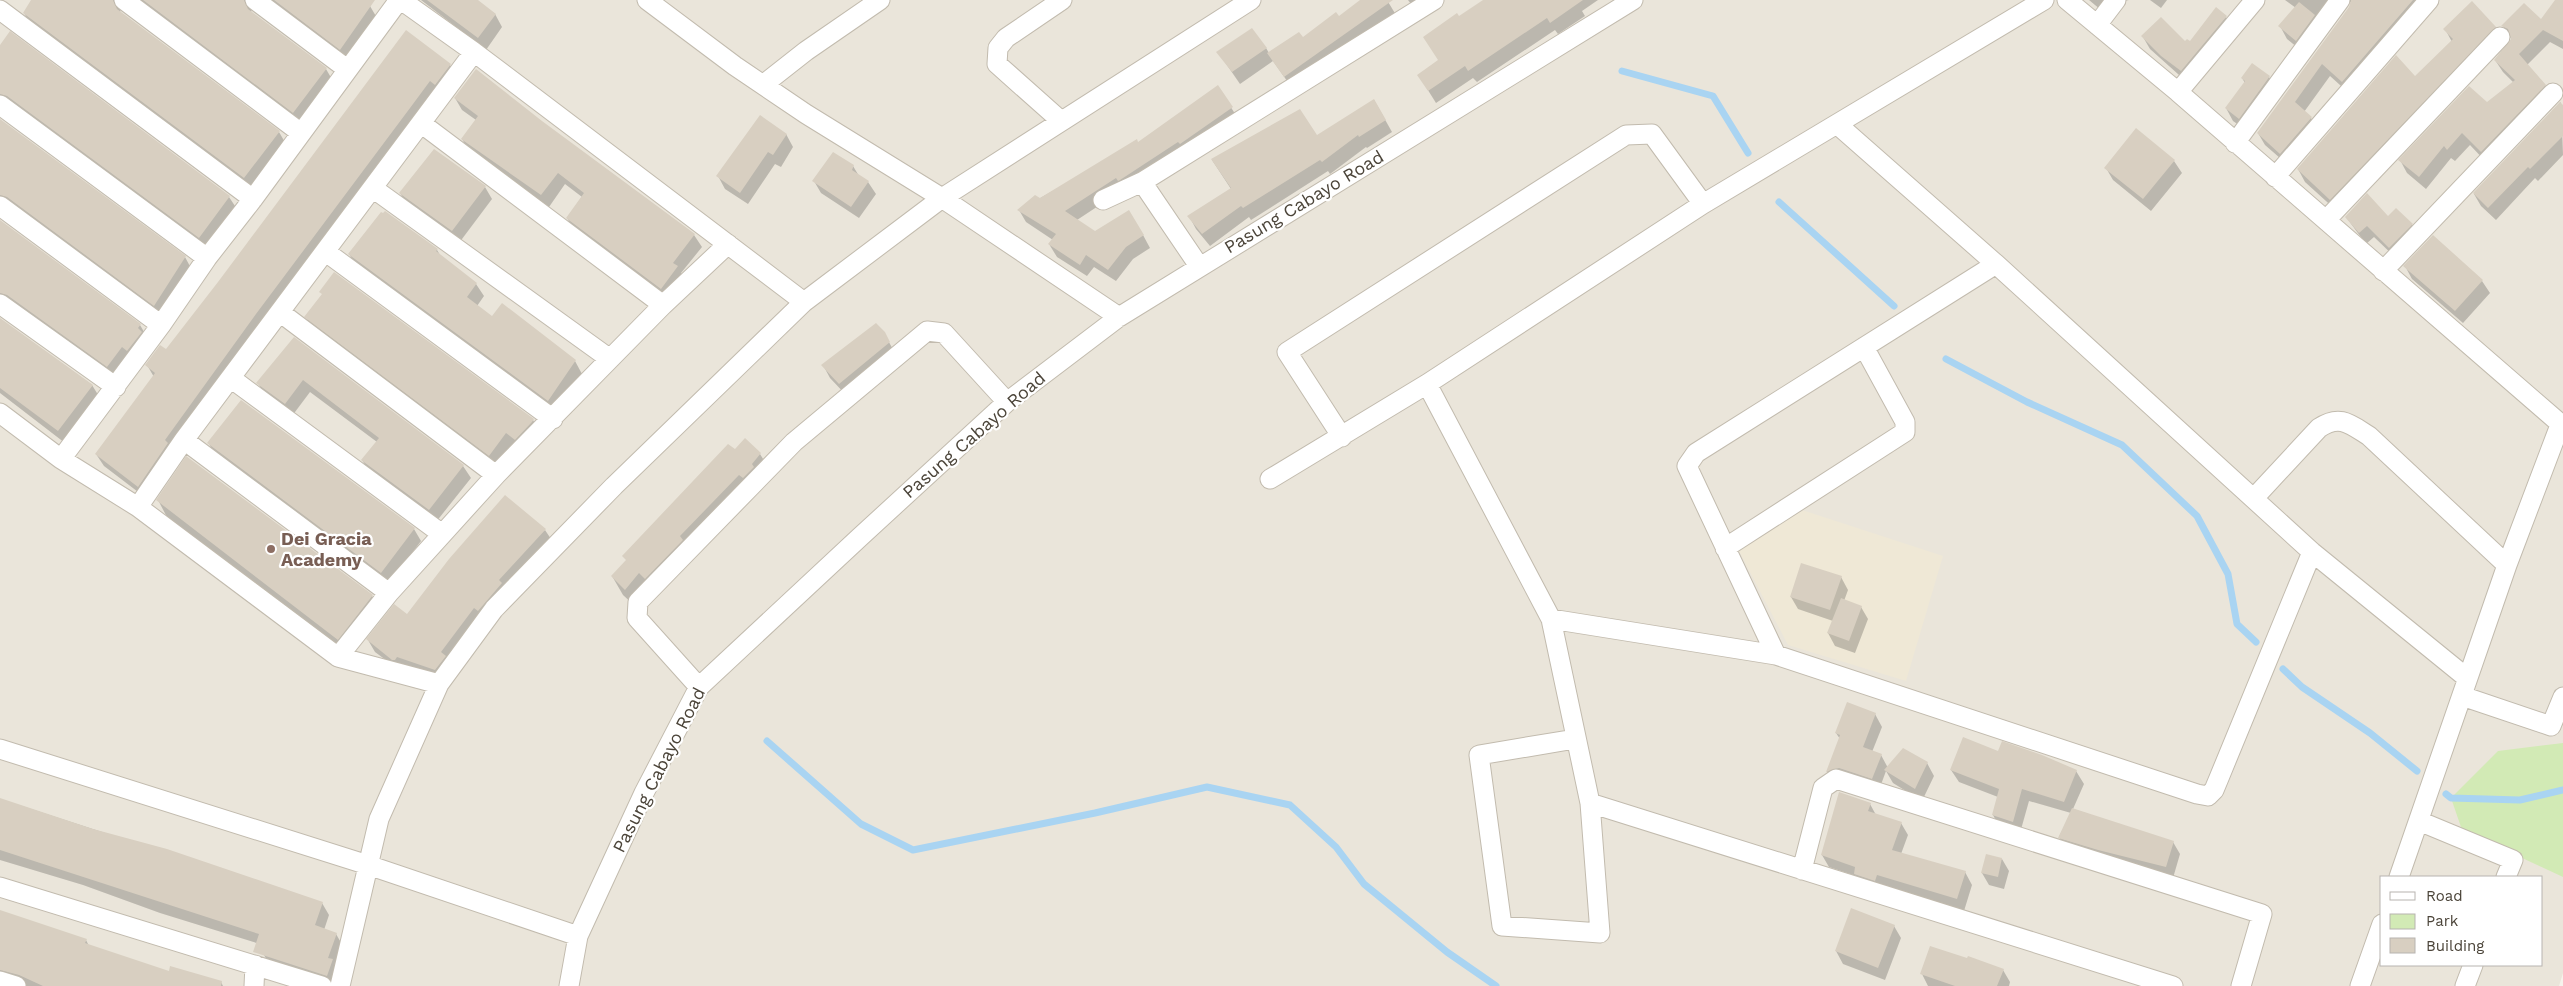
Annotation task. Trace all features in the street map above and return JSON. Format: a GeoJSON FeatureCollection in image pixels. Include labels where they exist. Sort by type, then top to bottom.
{"type":"FeatureCollection","features":[{"type":"Feature","properties":{"kind":"street"},"geometry":{"type":"LineString","coordinates":[[124,0],[301,133]]}},
{"type":"Feature","properties":{"kind":"street"},"geometry":{"type":"LineString","coordinates":[[254,0],[347,69]]}},
{"type":"Feature","properties":{"kind":"street"},"geometry":{"type":"LineString","coordinates":[[61,459],[116,388],[207,258],[400,0],[474,52],[804,302]]}},
{"type":"Feature","properties":{"kind":"street"},"geometry":{"type":"LineString","coordinates":[[646,0],[735,66],[806,114],[942,198],[1118,317]]}},
{"type":"Feature","properties":{"kind":"street"},"geometry":{"type":"LineString","coordinates":[[1060,120],[997,64],[998,48],[1006,38],[1062,0]]}},
{"type":"Feature","properties":{"kind":"street"},"geometry":{"type":"LineString","coordinates":[[340,986],[379,818],[439,684],[494,609],[614,486],[804,302],[942,198],[1060,120],[1252,0]]}},
{"type":"Feature","properties":{"kind":"street"},"geometry":{"type":"LineString","coordinates":[[1104,200],[1142,182],[1434,0]]}},
{"type":"Feature","properties":{"kind":"street","name":"Pasung Cabayo Road"},"geometry":{"type":"LineString","coordinates":[[569,986],[578,936],[644,793],[699,687],[1007,402],[1118,317],[1634,0]]}},
{"type":"Feature","properties":{"kind":"street"},"geometry":{"type":"LineString","coordinates":[[1270,479],[1427,384],[1703,204],[1838,125],[2044,0]]}},
{"type":"Feature","properties":{"kind":"street"},"geometry":{"type":"LineString","coordinates":[[2067,0],[2178,92],[2562,425],[2507,565],[2398,876]]}},
{"type":"Feature","properties":{"kind":"street"},"geometry":{"type":"LineString","coordinates":[[2097,24],[2116,0]]}},
{"type":"Feature","properties":{"kind":"street"},"geometry":{"type":"LineString","coordinates":[[2178,92],[2255,0]]}},
{"type":"Feature","properties":{"kind":"street"},"geometry":{"type":"LineString","coordinates":[[2235,143],[2340,0]]}},
{"type":"Feature","properties":{"kind":"street"},"geometry":{"type":"LineString","coordinates":[[2275,177],[2429,0]]}},
{"type":"Feature","properties":{"kind":"street"},"geometry":{"type":"LineString","coordinates":[[764,84],[806,51],[876,1]]}},
{"type":"Feature","properties":{"kind":"street"},"geometry":{"type":"LineString","coordinates":[[0,10],[253,199]]}},
{"type":"Feature","properties":{"kind":"street"},"geometry":{"type":"LineString","coordinates":[[2326,220],[2500,36]]}},
{"type":"Feature","properties":{"kind":"street"},"geometry":{"type":"LineString","coordinates":[[138,507],[184,440],[232,379],[474,52]]}},
{"type":"Feature","properties":{"kind":"street"},"geometry":{"type":"LineString","coordinates":[[2383,271],[2553,93]]}},
{"type":"Feature","properties":{"kind":"street"},"geometry":{"type":"LineString","coordinates":[[0,104],[207,258]]}},
{"type":"Feature","properties":{"kind":"street"},"geometry":{"type":"LineString","coordinates":[[422,124],[663,305]]}},
{"type":"Feature","properties":{"kind":"street"},"geometry":{"type":"LineString","coordinates":[[1838,125],[1996,264],[2312,552],[2464,687],[2551,726],[2563,697]]}},
{"type":"Feature","properties":{"kind":"street"},"geometry":{"type":"LineString","coordinates":[[1342,437],[1287,352],[1296,346],[1626,135],[1652,134],[1703,204]]}},
{"type":"Feature","properties":{"kind":"street"},"geometry":{"type":"LineString","coordinates":[[1142,182],[1199,266]]}},
{"type":"Feature","properties":{"kind":"street"},"geometry":{"type":"LineString","coordinates":[[374,188],[610,359]]}},
{"type":"Feature","properties":{"kind":"street"},"geometry":{"type":"LineString","coordinates":[[0,206],[161,325]]}},
{"type":"Feature","properties":{"kind":"street"},"geometry":{"type":"LineString","coordinates":[[338,658],[389,593],[496,475],[663,305],[728,244]]}},
{"type":"Feature","properties":{"kind":"street"},"geometry":{"type":"LineString","coordinates":[[326,252],[553,419]]}},
{"type":"Feature","properties":{"kind":"street"},"geometry":{"type":"LineString","coordinates":[[1776,655],[1687,466],[1696,453],[1996,264]]}},
{"type":"Feature","properties":{"kind":"street"},"geometry":{"type":"LineString","coordinates":[[0,304],[116,388]]}},
{"type":"Feature","properties":{"kind":"street"},"geometry":{"type":"LineString","coordinates":[[281,313],[496,475]]}},
{"type":"Feature","properties":{"kind":"street"},"geometry":{"type":"LineString","coordinates":[[699,687],[638,618],[638,602],[794,442],[927,331],[944,333],[1007,402]]}},
{"type":"Feature","properties":{"kind":"street"},"geometry":{"type":"LineString","coordinates":[[1725,548],[1905,432],[1905,422],[1864,347]]}},
{"type":"Feature","properties":{"kind":"street"},"geometry":{"type":"LineString","coordinates":[[232,379],[442,534]]}},
{"type":"Feature","properties":{"kind":"street"},"geometry":{"type":"LineString","coordinates":[[1427,384],[1551,619],[1590,803],[1600,933],[1502,926],[1479,754],[1575,739]]}},
{"type":"Feature","properties":{"kind":"street"},"geometry":{"type":"LineString","coordinates":[[0,413],[61,459],[138,507],[338,658],[439,684]]}},
{"type":"Feature","properties":{"kind":"street"},"geometry":{"type":"LineString","coordinates":[[2254,498],[2319,428],[2330,420],[2344,421],[2369,436],[2507,565]]}},
{"type":"Feature","properties":{"kind":"street"},"geometry":{"type":"LineString","coordinates":[[184,440],[389,593]]}},
{"type":"Feature","properties":{"kind":"street"},"geometry":{"type":"LineString","coordinates":[[1551,619],[1776,655],[2197,794],[2208,796],[2214,790],[2312,552]]}},
{"type":"Feature","properties":{"kind":"street"},"geometry":{"type":"LineString","coordinates":[[0,749],[368,865],[578,936]]}},
{"type":"Feature","properties":{"kind":"street"},"geometry":{"type":"LineString","coordinates":[[1802,870],[1823,788],[1836,779],[2262,914],[2240,986]]}},
{"type":"Feature","properties":{"kind":"street"},"geometry":{"type":"LineString","coordinates":[[1590,803],[2173,986]]}},
{"type":"Feature","properties":{"kind":"street"},"geometry":{"type":"LineString","coordinates":[[2418,821],[2512,860],[2506,876]]}},
{"type":"Feature","properties":{"kind":"street"},"geometry":{"type":"LineString","coordinates":[[0,887],[322,986]]}},
{"type":"Feature","properties":{"kind":"street"},"geometry":{"type":"LineString","coordinates":[[2360,986],[2380,930]]}},
{"type":"Feature","properties":{"kind":"street"},"geometry":{"type":"LineString","coordinates":[[254,986],[255,965]]}},
{"type":"Feature","properties":{"kind":"street"},"geometry":{"type":"LineString","coordinates":[[2464,986],[2473,966]]}},
{"type":"Feature","properties":{"kind":"street"},"geometry":{"type":"LineString","coordinates":[[0,981],[16,986]]}},
{"type":"Feature","properties":{"kind":"shaded area"},"geometry":{"type":"Polygon","coordinates":[[[0,0],[2563,0],[2563,973],[2559,986],[0,986],[0,0]]]}},
{"type":"Feature","properties":{"kind":"shaded area"},"geometry":{"type":"Polygon","coordinates":[[[1802,510],[1943,556],[1906,681],[1788,645],[1738,549],[1802,510]]]}},
{"type":"Feature","properties":{"kind":"green space"},"geometry":{"type":"Polygon","coordinates":[[[2563,743],[2563,877],[2462,830],[2451,798],[2498,751],[2563,743]]]}},
{"type":"Feature","properties":{"kind":"building"},"geometry":{"type":"Polygon","coordinates":[[[31,0],[113,0],[117,9],[280,131],[244,178],[23,13],[31,0]]]}},
{"type":"Feature","properties":{"kind":"building"},"geometry":{"type":"Polygon","coordinates":[[[143,0],[244,0],[248,9],[327,68],[293,113],[143,0]]]}},
{"type":"Feature","properties":{"kind":"building"},"geometry":{"type":"Polygon","coordinates":[[[274,0],[375,0],[340,50],[274,0]]]}},
{"type":"Feature","properties":{"kind":"building"},"geometry":{"type":"Polygon","coordinates":[[[427,0],[478,0],[496,14],[478,38],[427,0]]]}},
{"type":"Feature","properties":{"kind":"building"},"geometry":{"type":"Polygon","coordinates":[[[1360,0],[1393,0],[1284,77],[1267,53],[1299,32],[1303,37],[1336,12],[1339,16],[1360,0]]]}},
{"type":"Feature","properties":{"kind":"building"},"geometry":{"type":"Polygon","coordinates":[[[1483,0],[1583,0],[1550,23],[1547,18],[1468,71],[1465,66],[1428,91],[1417,75],[1438,60],[1423,37],[1457,13],[1459,16],[1483,0]]]}},
{"type":"Feature","properties":{"kind":"building"},"geometry":{"type":"Polygon","coordinates":[[[2351,0],[2413,0],[2342,82],[2322,64],[2295,102],[2312,117],[2280,154],[2257,133],[2349,7],[2351,0]]]}},
{"type":"Feature","properties":{"kind":"building"},"geometry":{"type":"Polygon","coordinates":[[[2555,0],[2563,0],[2563,41],[2543,30],[2519,54],[2546,85],[2481,152],[2462,133],[2447,150],[2444,146],[2419,177],[2398,160],[2469,86],[2487,102],[2515,80],[2494,60],[2511,39],[2508,29],[2501,26],[2524,3],[2541,19],[2555,0]]]}},
{"type":"Feature","properties":{"kind":"building"},"geometry":{"type":"Polygon","coordinates":[[[2472,1],[2496,27],[2330,200],[2297,169],[2396,55],[2415,76],[2453,39],[2443,29],[2472,1]]]}},
{"type":"Feature","properties":{"kind":"building"},"geometry":{"type":"Polygon","coordinates":[[[2299,2],[2315,15],[2296,41],[2278,26],[2299,2]]]}},
{"type":"Feature","properties":{"kind":"building"},"geometry":{"type":"Polygon","coordinates":[[[2216,7],[2227,16],[2181,71],[2161,56],[2141,36],[2161,17],[2185,41],[2187,39],[2190,41],[2216,7]]]}},
{"type":"Feature","properties":{"kind":"building"},"geometry":{"type":"Polygon","coordinates":[[[1252,28],[1267,48],[1232,72],[1216,52],[1252,28]]]}},
{"type":"Feature","properties":{"kind":"building"},"geometry":{"type":"Polygon","coordinates":[[[406,30],[451,64],[435,85],[430,81],[256,314],[165,440],[168,443],[138,487],[95,454],[155,373],[145,365],[160,345],[166,349],[406,30]]]}},
{"type":"Feature","properties":{"kind":"building"},"geometry":{"type":"Polygon","coordinates":[[[10,31],[230,196],[199,238],[7,96],[0,94],[0,45],[10,31]]]}},
{"type":"Feature","properties":{"kind":"building"},"geometry":{"type":"Polygon","coordinates":[[[2252,63],[2270,76],[2239,119],[2225,108],[2245,81],[2241,78],[2252,63]]]}},
{"type":"Feature","properties":{"kind":"building"},"geometry":{"type":"Polygon","coordinates":[[[476,69],[542,121],[695,234],[673,263],[678,266],[661,289],[566,218],[584,193],[558,173],[541,195],[461,139],[478,116],[454,98],[476,69]]]}},
{"type":"Feature","properties":{"kind":"building"},"geometry":{"type":"Polygon","coordinates":[[[1218,85],[1233,107],[1180,144],[1178,142],[1120,180],[1118,181],[1116,178],[1065,211],[1095,231],[1129,210],[1144,235],[1126,247],[1108,270],[1086,255],[1080,265],[1048,244],[1056,234],[1017,210],[1035,195],[1040,198],[1137,139],[1138,142],[1218,85]]]}},
{"type":"Feature","properties":{"kind":"building"},"geometry":{"type":"Polygon","coordinates":[[[1374,99],[1386,120],[1359,137],[1358,135],[1322,162],[1320,160],[1243,208],[1241,206],[1202,234],[1187,216],[1231,188],[1211,159],[1300,109],[1317,135],[1374,99]]]}},
{"type":"Feature","properties":{"kind":"building"},"geometry":{"type":"Polygon","coordinates":[[[2560,102],[2563,105],[2563,136],[2530,169],[2528,167],[2488,208],[2473,193],[2560,102]]]}},
{"type":"Feature","properties":{"kind":"building"},"geometry":{"type":"Polygon","coordinates":[[[760,115],[787,134],[773,155],[768,152],[740,193],[716,176],[760,115]]]}},
{"type":"Feature","properties":{"kind":"building"},"geometry":{"type":"Polygon","coordinates":[[[0,119],[186,256],[154,306],[7,197],[0,195],[0,119]]]}},
{"type":"Feature","properties":{"kind":"building"},"geometry":{"type":"Polygon","coordinates":[[[2136,128],[2175,160],[2143,199],[2104,168],[2136,128]]]}},
{"type":"Feature","properties":{"kind":"building"},"geometry":{"type":"Polygon","coordinates":[[[434,149],[486,186],[452,231],[399,193],[434,149]]]}},
{"type":"Feature","properties":{"kind":"building"},"geometry":{"type":"Polygon","coordinates":[[[833,152],[854,165],[852,170],[869,181],[851,207],[812,181],[833,152]]]}},
{"type":"Feature","properties":{"kind":"building"},"geometry":{"type":"Polygon","coordinates":[[[2367,193],[2388,216],[2396,208],[2413,224],[2389,248],[2367,226],[2359,233],[2345,217],[2367,193]]]}},
{"type":"Feature","properties":{"kind":"building"},"geometry":{"type":"Polygon","coordinates":[[[385,211],[438,249],[436,251],[477,283],[467,297],[492,316],[502,303],[576,360],[548,401],[348,254],[381,212],[385,211]]]}},
{"type":"Feature","properties":{"kind":"building"},"geometry":{"type":"Polygon","coordinates":[[[0,220],[141,324],[138,328],[142,332],[127,351],[122,347],[107,367],[7,295],[0,293],[0,220]]]}},
{"type":"Feature","properties":{"kind":"building"},"geometry":{"type":"Polygon","coordinates":[[[2433,235],[2483,280],[2455,311],[2403,266],[2433,235]]]}},
{"type":"Feature","properties":{"kind":"building"},"geometry":{"type":"Polygon","coordinates":[[[334,272],[534,419],[532,422],[515,440],[506,433],[489,456],[304,317],[322,294],[319,292],[334,272]]]}},
{"type":"Feature","properties":{"kind":"building"},"geometry":{"type":"Polygon","coordinates":[[[0,318],[93,385],[58,431],[0,388],[0,318]]]}},
{"type":"Feature","properties":{"kind":"building"},"geometry":{"type":"Polygon","coordinates":[[[876,323],[885,332],[890,342],[839,384],[821,365],[876,323]]]}},
{"type":"Feature","properties":{"kind":"building"},"geometry":{"type":"Polygon","coordinates":[[[294,337],[464,465],[429,510],[361,460],[379,438],[303,380],[285,404],[256,383],[294,337]]]}},
{"type":"Feature","properties":{"kind":"building"},"geometry":{"type":"Polygon","coordinates":[[[241,400],[415,528],[381,573],[207,443],[241,400]]]}},
{"type":"Feature","properties":{"kind":"building"},"geometry":{"type":"Polygon","coordinates":[[[745,438],[761,453],[752,464],[754,467],[743,478],[739,475],[680,536],[683,540],[645,579],[639,573],[625,590],[611,576],[626,560],[622,556],[728,444],[735,449],[745,438]]]}},
{"type":"Feature","properties":{"kind":"building","name":"Dei Gracia Academy"},"geometry":{"type":"Polygon","coordinates":[[[186,456],[373,595],[338,640],[156,500],[186,456]]]}},
{"type":"Feature","properties":{"kind":"building"},"geometry":{"type":"Polygon","coordinates":[[[505,495],[546,529],[499,580],[502,583],[478,611],[474,608],[441,652],[446,656],[435,670],[397,657],[395,660],[392,660],[366,639],[394,604],[407,614],[449,559],[505,495]]]}},
{"type":"Feature","properties":{"kind":"building"},"geometry":{"type":"Polygon","coordinates":[[[1801,563],[1842,576],[1830,610],[1790,597],[1801,563]]]}},
{"type":"Feature","properties":{"kind":"building"},"geometry":{"type":"Polygon","coordinates":[[[1841,598],[1862,606],[1849,641],[1827,633],[1841,598]]]}},
{"type":"Feature","properties":{"kind":"building"},"geometry":{"type":"Polygon","coordinates":[[[1847,702],[1876,713],[1863,747],[1882,754],[1872,779],[1839,768],[1826,772],[1840,735],[1835,733],[1847,702]]]}},
{"type":"Feature","properties":{"kind":"building"},"geometry":{"type":"Polygon","coordinates":[[[1963,737],[1998,751],[2002,741],[2077,770],[2064,802],[2022,789],[2013,822],[1992,815],[1999,789],[1950,770],[1963,737]]]}},
{"type":"Feature","properties":{"kind":"building"},"geometry":{"type":"Polygon","coordinates":[[[1903,748],[1928,762],[1915,789],[1884,770],[1903,748]]]}},
{"type":"Feature","properties":{"kind":"building"},"geometry":{"type":"Polygon","coordinates":[[[1839,792],[1871,803],[1868,811],[1902,822],[1892,850],[1966,871],[1957,899],[1877,875],[1875,881],[1854,874],[1855,867],[1821,855],[1839,792]]]}},
{"type":"Feature","properties":{"kind":"building"},"geometry":{"type":"Polygon","coordinates":[[[0,798],[93,829],[167,849],[323,902],[315,925],[337,933],[328,958],[333,959],[327,976],[253,952],[259,934],[0,850],[0,798]]]}},
{"type":"Feature","properties":{"kind":"building"},"geometry":{"type":"Polygon","coordinates":[[[2072,808],[2174,841],[2166,867],[2058,838],[2072,808]]]}},
{"type":"Feature","properties":{"kind":"building"},"geometry":{"type":"Polygon","coordinates":[[[1986,854],[2002,858],[1998,877],[1981,873],[1986,854]]]}},
{"type":"Feature","properties":{"kind":"building"},"geometry":{"type":"Polygon","coordinates":[[[1851,908],[1895,925],[1878,968],[1835,951],[1851,908]]]}},
{"type":"Feature","properties":{"kind":"building"},"geometry":{"type":"Polygon","coordinates":[[[0,910],[87,939],[85,943],[169,971],[170,966],[222,981],[221,986],[43,986],[19,975],[0,970],[0,910]]]}},
{"type":"Feature","properties":{"kind":"building"},"geometry":{"type":"Polygon","coordinates":[[[1930,946],[1967,958],[1968,956],[2004,969],[1997,986],[1955,986],[1920,974],[1930,946]]]}},
{"type":"Feature","properties":{"kind":"waterway"},"geometry":{"type":"LineString","coordinates":[[1622,71],[1713,96],[1748,153]]}},
{"type":"Feature","properties":{"kind":"waterway"},"geometry":{"type":"LineString","coordinates":[[1779,202],[1894,306]]}},
{"type":"Feature","properties":{"kind":"waterway"},"geometry":{"type":"LineString","coordinates":[[1946,359],[2027,402],[2122,445],[2197,516],[2228,574],[2237,624],[2256,642]]}},
{"type":"Feature","properties":{"kind":"waterway"},"geometry":{"type":"LineString","coordinates":[[2283,669],[2302,687],[2370,733],[2417,771]]}},
{"type":"Feature","properties":{"kind":"waterway"},"geometry":{"type":"LineString","coordinates":[[767,741],[861,824],[913,850],[1095,813],[1207,787],[1290,805],[1336,847],[1364,884],[1447,952],[1496,986]]}},
{"type":"Feature","properties":{"kind":"waterway"},"geometry":{"type":"LineString","coordinates":[[2446,794],[2451,798],[2520,800],[2563,790]]}},
{"type":"Feature","properties":{"kind":"place","name":"Dei Gracia Academy"},"geometry":{"type":"Point","coordinates":[271,549]}}]}
